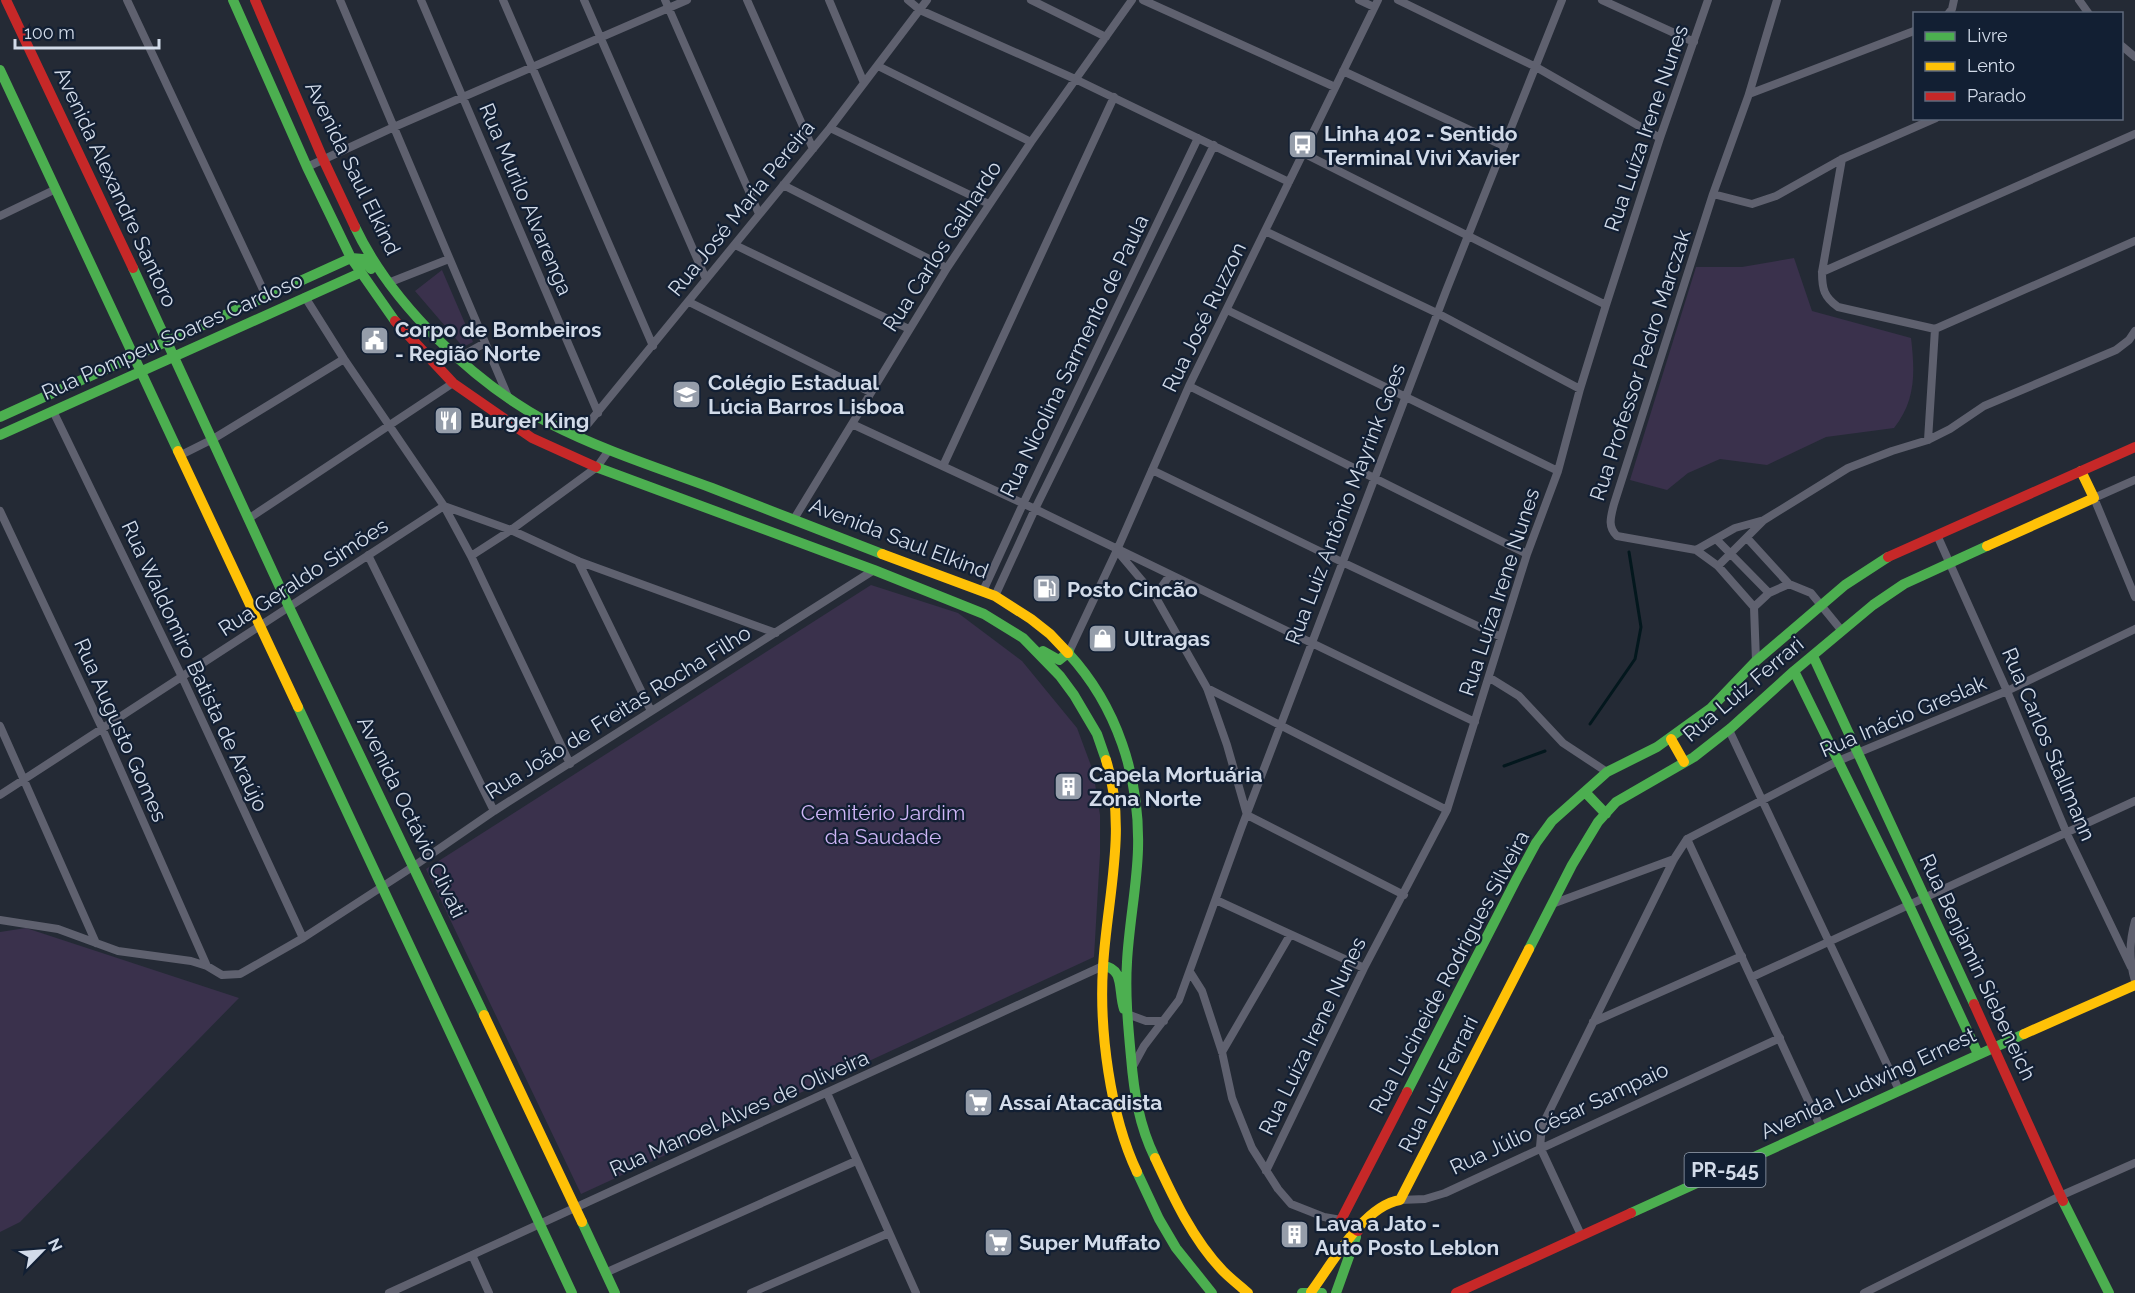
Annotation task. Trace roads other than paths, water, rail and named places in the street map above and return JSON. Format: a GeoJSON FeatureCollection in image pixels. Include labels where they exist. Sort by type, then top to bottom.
{"type":"FeatureCollection","features":[{"type":"Feature","properties":{"kind":"main road","name":"Avenida Alexandre Santoro"},"geometry":{"type":"LineString","coordinates":[[6,0],[174,357]]}},
{"type":"Feature","properties":{"kind":"main road","name":"Avenida Saul Elkind"},"geometry":{"type":"LineString","coordinates":[[233,0],[351,258],[396,322],[453,383],[532,438],[597,467],[874,570],[984,614],[1023,638],[1060,676],[1098,735],[1112,779],[1117,823],[1117,848],[1103,966],[1103,1037],[1116,1109],[1133,1164],[1169,1237],[1212,1293]]}},
{"type":"Feature","properties":{"kind":"main road","name":"Avenida Saul Elkind"},"geometry":{"type":"LineString","coordinates":[[255,0],[323,159],[368,254],[411,312],[458,358],[509,399],[551,424],[609,450],[794,519],[921,570],[995,596],[1031,619],[1069,652],[1106,705],[1117,727],[1125,749],[1134,788],[1138,848],[1127,962],[1127,1014],[1135,1101],[1152,1152],[1176,1202],[1198,1238],[1222,1270],[1248,1293]]}},
{"type":"Feature","properties":{"kind":"main road"},"geometry":{"type":"LineString","coordinates":[[0,70],[572,1293]]}},
{"type":"Feature","properties":{"kind":"main road","name":"Rua Pompeu Soares Cardoso"},"geometry":{"type":"LineString","coordinates":[[0,417],[351,258]]}},
{"type":"Feature","properties":{"kind":"main road"},"geometry":{"type":"LineString","coordinates":[[351,258],[364,259],[378,277],[388,283]]}},
{"type":"Feature","properties":{"kind":"main road","name":"Rua Pompeu Soares Cardoso"},"geometry":{"type":"LineString","coordinates":[[0,435],[360,273]]}},
{"type":"Feature","properties":{"kind":"main road"},"geometry":{"type":"LineString","coordinates":[[396,322],[411,312]]}},
{"type":"Feature","properties":{"kind":"main road","name":"Avenida Octávio Clivati"},"geometry":{"type":"LineString","coordinates":[[174,357],[289,608],[414,866],[615,1293]]}},
{"type":"Feature","properties":{"kind":"main road","name":"Rua Lucineide Rodrigues Silveira"},"geometry":{"type":"LineString","coordinates":[[1341,1221],[1487,933],[1536,843],[1552,821],[1607,772],[1671,739],[1711,708],[1756,661],[1845,585],[1883,559],[2135,447]]}},
{"type":"Feature","properties":{"kind":"main road"},"geometry":{"type":"LineString","coordinates":[[2081,471],[2094,498]]}},
{"type":"Feature","properties":{"kind":"main road","name":"Rua Luiz Ferrari"},"geometry":{"type":"LineString","coordinates":[[1400,1200],[1572,865],[1598,822],[1616,802],[1684,762],[1729,730],[1794,671],[1873,605],[1904,584],[2094,498]]}},
{"type":"Feature","properties":{"kind":"main road"},"geometry":{"type":"LineString","coordinates":[[874,570],[887,564],[906,570],[921,570]]}},
{"type":"Feature","properties":{"kind":"main road"},"geometry":{"type":"LineString","coordinates":[[1023,638],[1059,660],[1069,652]]}},
{"type":"Feature","properties":{"kind":"main road","name":"Rua Benjamin Siebeneich"},"geometry":{"type":"LineString","coordinates":[[1813,656],[1994,1047],[2060,1196],[2109,1293]]}},
{"type":"Feature","properties":{"kind":"main road","name":"Rua Benjamin Siebeneich"},"geometry":{"type":"LineString","coordinates":[[1794,671],[1909,905],[1978,1054]]}},
{"type":"Feature","properties":{"kind":"main road"},"geometry":{"type":"LineString","coordinates":[[1671,739],[1684,762]]}},
{"type":"Feature","properties":{"kind":"main road"},"geometry":{"type":"LineString","coordinates":[[1585,792],[1606,814]]}},
{"type":"Feature","properties":{"kind":"main road"},"geometry":{"type":"LineString","coordinates":[[1103,966],[1112,965],[1119,972],[1119,999],[1127,1014]]}},
{"type":"Feature","properties":{"kind":"main road","name":"Avenida Ludwing Ernest"},"geometry":{"type":"LineString","coordinates":[[1456,1293],[2135,983]]}},
{"type":"Feature","properties":{"kind":"main road","name":"Rua Júlio César Sampaio"},"geometry":{"type":"LineString","coordinates":[[1312,1292],[1358,1231],[1379,1208],[1389,1202],[1400,1200]]}},
{"type":"Feature","properties":{"kind":"main road"},"geometry":{"type":"LineString","coordinates":[[1341,1221],[1358,1231]]}},
{"type":"Feature","properties":{"kind":"main road","name":"Rua Júlio César Sampaio"},"geometry":{"type":"LineString","coordinates":[[1336,1293],[1358,1231]]}},
{"type":"Feature","properties":{"kind":"street"},"geometry":{"type":"LineString","coordinates":[[127,0],[266,296]]}},
{"type":"Feature","properties":{"kind":"street"},"geometry":{"type":"LineString","coordinates":[[339,0],[509,399]]}},
{"type":"Feature","properties":{"kind":"street","name":"Rua Murilo Alvarenga"},"geometry":{"type":"LineString","coordinates":[[421,0],[598,413]]}},
{"type":"Feature","properties":{"kind":"street"},"geometry":{"type":"LineString","coordinates":[[503,0],[653,346]]}},
{"type":"Feature","properties":{"kind":"street"},"geometry":{"type":"LineString","coordinates":[[584,0],[706,279]]}},
{"type":"Feature","properties":{"kind":"street"},"geometry":{"type":"LineString","coordinates":[[307,166],[532,68],[667,4],[687,0]]}},
{"type":"Feature","properties":{"kind":"street"},"geometry":{"type":"LineString","coordinates":[[747,0],[813,149]]}},
{"type":"Feature","properties":{"kind":"street"},"geometry":{"type":"LineString","coordinates":[[829,0],[864,83]]}},
{"type":"Feature","properties":{"kind":"street"},"geometry":{"type":"LineString","coordinates":[[908,0],[920,10],[1114,97],[1289,182]]}},
{"type":"Feature","properties":{"kind":"street","name":"Rua José Maria Pereira"},"geometry":{"type":"LineString","coordinates":[[578,436],[830,128],[927,0]]}},
{"type":"Feature","properties":{"kind":"street"},"geometry":{"type":"LineString","coordinates":[[1031,0],[1106,37]]}},
{"type":"Feature","properties":{"kind":"street","name":"Rua Carlos Galhardo"},"geometry":{"type":"LineString","coordinates":[[794,519],[947,268],[1031,142],[1132,0]]}},
{"type":"Feature","properties":{"kind":"street"},"geometry":{"type":"LineString","coordinates":[[1143,0],[1335,87]]}},
{"type":"Feature","properties":{"kind":"street"},"geometry":{"type":"LineString","coordinates":[[1359,0],[1376,4]]}},
{"type":"Feature","properties":{"kind":"street"},"geometry":{"type":"LineString","coordinates":[[1398,0],[1536,67],[1660,138]]}},
{"type":"Feature","properties":{"kind":"street","name":"Rua Luiz Antônio Mayrink Goes"},"geometry":{"type":"LineString","coordinates":[[1131,1071],[1144,1046],[1179,1000],[1405,396],[1562,0]]}},
{"type":"Feature","properties":{"kind":"street"},"geometry":{"type":"LineString","coordinates":[[1602,0],[1694,42]]}},
{"type":"Feature","properties":{"kind":"street","name":"Rua Luíza Irene Nunes"},"geometry":{"type":"LineString","coordinates":[[1266,1171],[1364,968],[1448,810],[1527,554],[1557,471],[1606,305],[1708,0]]}},
{"type":"Feature","properties":{"kind":"street","name":"Rua Professor Pedro Marczak"},"geometry":{"type":"LineString","coordinates":[[1696,550],[1617,536],[1611,527],[1610,519],[1713,194],[1749,94],[1777,0]]}},
{"type":"Feature","properties":{"kind":"street"},"geometry":{"type":"LineString","coordinates":[[2079,0],[2088,12]]}},
{"type":"Feature","properties":{"kind":"street"},"geometry":{"type":"LineString","coordinates":[[667,4],[759,214]]}},
{"type":"Feature","properties":{"kind":"street","name":"Rua José Ruzzon"},"geometry":{"type":"LineString","coordinates":[[1069,652],[1117,550],[1189,386],[1376,4]]}},
{"type":"Feature","properties":{"kind":"street"},"geometry":{"type":"LineString","coordinates":[[1749,94],[1913,31]]}},
{"type":"Feature","properties":{"kind":"street"},"geometry":{"type":"LineString","coordinates":[[2123,48],[2135,57]]}},
{"type":"Feature","properties":{"kind":"street"},"geometry":{"type":"LineString","coordinates":[[878,66],[1031,142]]}},
{"type":"Feature","properties":{"kind":"street"},"geometry":{"type":"LineString","coordinates":[[1343,71],[1504,146]]}},
{"type":"Feature","properties":{"kind":"street"},"geometry":{"type":"LineString","coordinates":[[943,466],[1114,97]]}},
{"type":"Feature","properties":{"kind":"street"},"geometry":{"type":"LineString","coordinates":[[1713,194],[1752,204],[1776,196],[1842,159],[1931,120]]}},
{"type":"Feature","properties":{"kind":"street"},"geometry":{"type":"LineString","coordinates":[[830,128],[989,204]]}},
{"type":"Feature","properties":{"kind":"street"},"geometry":{"type":"LineString","coordinates":[[1822,272],[2135,134]]}},
{"type":"Feature","properties":{"kind":"street","name":"Rua Nicolina Sarmento de Paula"},"geometry":{"type":"LineString","coordinates":[[983,591],[1198,138]]}},
{"type":"Feature","properties":{"kind":"street","name":"Rua Nicolina Sarmento de Paula"},"geometry":{"type":"LineString","coordinates":[[995,596],[1035,509],[1214,145]]}},
{"type":"Feature","properties":{"kind":"street"},"geometry":{"type":"LineString","coordinates":[[1303,153],[1606,305]]}},
{"type":"Feature","properties":{"kind":"street"},"geometry":{"type":"LineString","coordinates":[[1842,159],[1822,272],[1822,287],[1827,299],[1838,307],[1935,329],[2135,242]]}},
{"type":"Feature","properties":{"kind":"street"},"geometry":{"type":"LineString","coordinates":[[783,185],[947,268]]}},
{"type":"Feature","properties":{"kind":"street"},"geometry":{"type":"LineString","coordinates":[[0,216],[56,189]]}},
{"type":"Feature","properties":{"kind":"street"},"geometry":{"type":"LineString","coordinates":[[1265,231],[1437,313],[1580,389]]}},
{"type":"Feature","properties":{"kind":"street"},"geometry":{"type":"LineString","coordinates":[[735,245],[909,329]]}},
{"type":"Feature","properties":{"kind":"street"},"geometry":{"type":"LineString","coordinates":[[388,283],[449,259]]}},
{"type":"Feature","properties":{"kind":"street"},"geometry":{"type":"LineString","coordinates":[[305,297],[344,359],[444,506],[471,556],[570,764]]}},
{"type":"Feature","properties":{"kind":"street"},"geometry":{"type":"LineString","coordinates":[[688,302],[870,392]]}},
{"type":"Feature","properties":{"kind":"street"},"geometry":{"type":"LineString","coordinates":[[1227,310],[1557,471]]}},
{"type":"Feature","properties":{"kind":"street"},"geometry":{"type":"LineString","coordinates":[[1928,440],[1935,329]]}},
{"type":"Feature","properties":{"kind":"street"},"geometry":{"type":"LineString","coordinates":[[1718,566],[1764,520],[1848,468],[1928,440],[1950,429],[1984,406],[2116,350],[2129,340],[2135,331]]}},
{"type":"Feature","properties":{"kind":"street"},"geometry":{"type":"LineString","coordinates":[[458,358],[485,343]]}},
{"type":"Feature","properties":{"kind":"street"},"geometry":{"type":"LineString","coordinates":[[181,455],[213,439],[344,359]]}},
{"type":"Feature","properties":{"kind":"street"},"geometry":{"type":"LineString","coordinates":[[248,519],[453,383]]}},
{"type":"Feature","properties":{"kind":"street"},"geometry":{"type":"LineString","coordinates":[[1189,386],[1527,554]]}},
{"type":"Feature","properties":{"kind":"street","name":"Rua Waldomiro Batista de Araújo"},"geometry":{"type":"LineString","coordinates":[[53,411],[182,677],[303,938]]}},
{"type":"Feature","properties":{"kind":"street"},"geometry":{"type":"LineString","coordinates":[[852,424],[1035,509],[1475,722]]}},
{"type":"Feature","properties":{"kind":"street"},"geometry":{"type":"LineString","coordinates":[[471,556],[511,530],[597,467],[609,450]]}},
{"type":"Feature","properties":{"kind":"street"},"geometry":{"type":"LineString","coordinates":[[1152,470],[1501,637]]}},
{"type":"Feature","properties":{"kind":"street","name":"Rua Luiz Ferrari"},"geometry":{"type":"LineString","coordinates":[[2094,498],[2135,480]]}},
{"type":"Feature","properties":{"kind":"street"},"geometry":{"type":"LineString","coordinates":[[2094,498],[2134,593]]}},
{"type":"Feature","properties":{"kind":"street"},"geometry":{"type":"LineString","coordinates":[[444,506],[511,530],[578,561],[776,633]]}},
{"type":"Feature","properties":{"kind":"street","name":"Rua Geraldo Simões"},"geometry":{"type":"LineString","coordinates":[[0,795],[444,506]]}},
{"type":"Feature","properties":{"kind":"street","name":"Rua Augusto Gomes"},"geometry":{"type":"LineString","coordinates":[[0,511],[102,728],[207,966]]}},
{"type":"Feature","properties":{"kind":"street"},"geometry":{"type":"LineString","coordinates":[[1756,661],[1754,608],[1718,566],[1696,550],[1735,528],[1764,520]]}},
{"type":"Feature","properties":{"kind":"street","name":"Rua Carlos Stallmann"},"geometry":{"type":"LineString","coordinates":[[1937,535],[2007,691],[2067,834],[2131,967]]}},
{"type":"Feature","properties":{"kind":"street"},"geometry":{"type":"LineString","coordinates":[[1747,538],[1789,584],[1811,593],[1842,631]]}},
{"type":"Feature","properties":{"kind":"street"},"geometry":{"type":"LineString","coordinates":[[1717,540],[1769,593]]}},
{"type":"Feature","properties":{"kind":"street"},"geometry":{"type":"LineString","coordinates":[[1117,550],[1155,596],[1207,688],[1227,745],[1247,816],[1404,895]]}},
{"type":"Feature","properties":{"kind":"street"},"geometry":{"type":"LineString","coordinates":[[368,555],[494,811]]}},
{"type":"Feature","properties":{"kind":"street"},"geometry":{"type":"LineString","coordinates":[[578,561],[651,711]]}},
{"type":"Feature","properties":{"kind":"street","name":"Rua João de Freitas Rocha Filho"},"geometry":{"type":"LineString","coordinates":[[0,920],[58,929],[118,951],[191,961],[207,966],[222,975],[240,974],[303,938],[494,811],[874,570]]}},
{"type":"Feature","properties":{"kind":"street"},"geometry":{"type":"LineString","coordinates":[[1155,596],[1170,575]]}},
{"type":"Feature","properties":{"kind":"street"},"geometry":{"type":"LineString","coordinates":[[1754,608],[1769,593],[1789,584]]}},
{"type":"Feature","properties":{"kind":"street","name":"Rua Inácio Greslak"},"geometry":{"type":"LineString","coordinates":[[1687,838],[1838,761],[2007,691],[2135,629]]}},
{"type":"Feature","properties":{"kind":"street"},"geometry":{"type":"LineString","coordinates":[[1490,678],[1519,696],[1563,743],[1607,772]]}},
{"type":"Feature","properties":{"kind":"street"},"geometry":{"type":"LineString","coordinates":[[1207,688],[1448,810]]}},
{"type":"Feature","properties":{"kind":"street"},"geometry":{"type":"LineString","coordinates":[[0,726],[96,943]]}},
{"type":"Feature","properties":{"kind":"street"},"geometry":{"type":"LineString","coordinates":[[1729,730],[1899,1090]]}},
{"type":"Feature","properties":{"kind":"street"},"geometry":{"type":"LineString","coordinates":[[1752,977],[2135,801]]}},
{"type":"Feature","properties":{"kind":"street"},"geometry":{"type":"LineString","coordinates":[[1581,1235],[1540,1147],[1542,1126],[1674,859],[1687,838]]}},
{"type":"Feature","properties":{"kind":"street"},"geometry":{"type":"LineString","coordinates":[[1687,838],[1820,1126]]}},
{"type":"Feature","properties":{"kind":"street"},"geometry":{"type":"LineString","coordinates":[[1551,904],[1674,859]]}},
{"type":"Feature","properties":{"kind":"street"},"geometry":{"type":"LineString","coordinates":[[1216,900],[1364,968]]}},
{"type":"Feature","properties":{"kind":"street"},"geometry":{"type":"LineString","coordinates":[[2135,921],[2131,936],[2131,967],[2135,983]]}},
{"type":"Feature","properties":{"kind":"street"},"geometry":{"type":"LineString","coordinates":[[1222,1052],[1290,935]]}},
{"type":"Feature","properties":{"kind":"street"},"geometry":{"type":"LineString","coordinates":[[1593,1022],[1742,957]]}},
{"type":"Feature","properties":{"kind":"street","name":"Rua Manoel Alves de Oliveira"},"geometry":{"type":"LineString","coordinates":[[389,1293],[407,1289],[472,1255],[575,1207],[1103,966]]}},
{"type":"Feature","properties":{"kind":"street"},"geometry":{"type":"LineString","coordinates":[[1190,972],[1202,991],[1222,1052],[1232,1098],[1252,1148],[1278,1189],[1291,1204],[1341,1221]]}},
{"type":"Feature","properties":{"kind":"street"},"geometry":{"type":"LineString","coordinates":[[1127,1014],[1146,1021],[1164,1021]]}},
{"type":"Feature","properties":{"kind":"street","name":"Rua Júlio César Sampaio"},"geometry":{"type":"LineString","coordinates":[[1400,1200],[1425,1199],[1445,1192],[1780,1038]]}},
{"type":"Feature","properties":{"kind":"street"},"geometry":{"type":"LineString","coordinates":[[826,1093],[916,1293]]}},
{"type":"Feature","properties":{"kind":"street"},"geometry":{"type":"LineString","coordinates":[[605,1273],[856,1161]]}},
{"type":"Feature","properties":{"kind":"street"},"geometry":{"type":"LineString","coordinates":[[1864,1293],[2060,1196],[2135,1163]]}},
{"type":"Feature","properties":{"kind":"street"},"geometry":{"type":"LineString","coordinates":[[751,1293],[889,1233]]}},
{"type":"Feature","properties":{"kind":"street"},"geometry":{"type":"LineString","coordinates":[[472,1255],[489,1293]]}},
{"type":"Feature","properties":{"kind":"waterway"},"geometry":{"type":"LineString","coordinates":[[1590,724],[1635,659],[1641,627],[1629,552]]}},
{"type":"Feature","properties":{"kind":"waterway"},"geometry":{"type":"LineString","coordinates":[[1504,766],[1545,751]]}},
{"type":"Feature","properties":{"kind":"place","name":"Linha 402 - Sentido Terminal Vivi Xavier"},"geometry":{"type":"Point","coordinates":[1303,145]}},
{"type":"Feature","properties":{"kind":"place","name":"Corpo de Bombeiros - Região Norte"},"geometry":{"type":"Point","coordinates":[374,341]}},
{"type":"Feature","properties":{"kind":"place","name":"Colégio Estadual Lúcia Barros Lisboa"},"geometry":{"type":"Point","coordinates":[687,394]}},
{"type":"Feature","properties":{"kind":"place","name":"Burger King"},"geometry":{"type":"Point","coordinates":[449,420]}},
{"type":"Feature","properties":{"kind":"place","name":"Posto Cincão"},"geometry":{"type":"Point","coordinates":[1046,589]}},
{"type":"Feature","properties":{"kind":"place","name":"Ultragas"},"geometry":{"type":"Point","coordinates":[1103,638]}},
{"type":"Feature","properties":{"kind":"place","name":"Capela Mortuária Zona Norte"},"geometry":{"type":"Point","coordinates":[1068,786]}},
{"type":"Feature","properties":{"kind":"place","name":"Assaí Atacadista"},"geometry":{"type":"Point","coordinates":[978,1102]}},
{"type":"Feature","properties":{"kind":"place","name":"Lava a Jato - Auto Posto Leblon"},"geometry":{"type":"Point","coordinates":[1294,1235]}},
{"type":"Feature","properties":{"kind":"place","name":"Super Muffato"},"geometry":{"type":"Point","coordinates":[998,1242]}},
{"type":"Feature","properties":{"kind":"park label","name":"Cemitério Jardim da Saudade"},"geometry":{"type":"Point","coordinates":[883,824]}}]}
